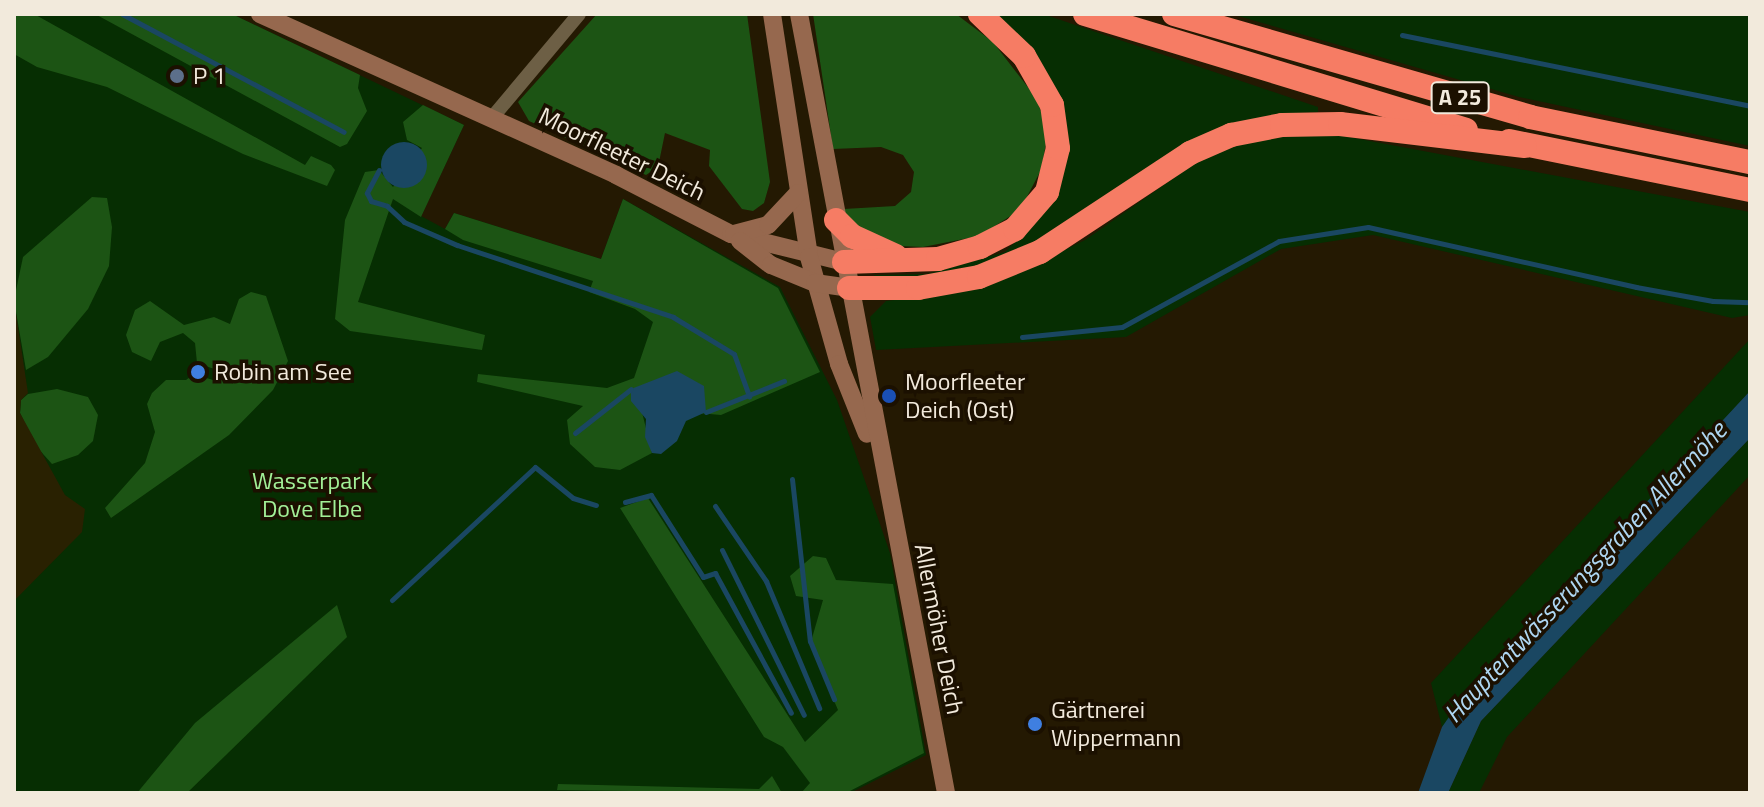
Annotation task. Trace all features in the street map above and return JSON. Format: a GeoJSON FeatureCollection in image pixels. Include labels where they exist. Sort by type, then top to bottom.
{"type":"FeatureCollection","features":[{"type":"Feature","properties":{"kind":"highway"},"geometry":{"type":"LineString","coordinates":[[844,262],[910,261],[969,251],[1015,229],[1047,192],[1058,148],[1052,105],[1024,56],[980,14]]}},
{"type":"Feature","properties":{"kind":"highway","name":"A 25"},"geometry":{"type":"LineString","coordinates":[[1085,14],[1366,103],[1525,146],[1750,190]]}},
{"type":"Feature","properties":{"kind":"highway","name":"A 25"},"geometry":{"type":"LineString","coordinates":[[1174,14],[1530,117],[1750,162]]}},
{"type":"Feature","properties":{"kind":"highway"},"geometry":{"type":"LineString","coordinates":[[849,288],[918,288],[979,277],[1040,252],[1190,153],[1231,135],[1282,125],[1340,124],[1525,146]]}},
{"type":"Feature","properties":{"kind":"highway"},"geometry":{"type":"LineString","coordinates":[[836,220],[866,244],[910,261]]}},
{"type":"Feature","properties":{"kind":"street","name":"Moorfleeter Deich"},"geometry":{"type":"LineString","coordinates":[[260,14],[491,119],[731,234],[809,257],[844,262]]}},
{"type":"Feature","properties":{"kind":"street","name":"Moorfleeter Deich"},"geometry":{"type":"LineString","coordinates":[[491,119],[579,14]]}},
{"type":"Feature","properties":{"kind":"street","name":"Allermöher Deich"},"geometry":{"type":"LineString","coordinates":[[772,14],[798,193],[815,283],[882,474]]}},
{"type":"Feature","properties":{"kind":"street","name":"Allermöher Deich"},"geometry":{"type":"LineString","coordinates":[[799,14],[882,474],[946,793]]}},
{"type":"Feature","properties":{"kind":"street"},"geometry":{"type":"LineString","coordinates":[[731,234],[768,225],[798,193]]}},
{"type":"Feature","properties":{"kind":"street","name":"Moorfleeter Deich"},"geometry":{"type":"LineString","coordinates":[[731,234],[771,265],[815,283],[849,288]]}},
{"type":"Feature","properties":{"kind":"green space","name":"Wasserpark Dove Elbe"},"geometry":{"type":"Polygon","coordinates":[[[14,14],[232,14],[464,125],[421,216],[445,229],[454,213],[601,259],[623,199],[780,287],[837,400],[890,553],[926,755],[850,793],[14,793],[14,14]]]}},
{"type":"Feature","properties":{"kind":"green space"},"geometry":{"type":"Polygon","coordinates":[[[14,14],[34,14],[305,165],[311,156],[331,165],[335,170],[327,186],[243,154],[107,87],[37,67],[14,54],[14,14]]]}},
{"type":"Feature","properties":{"kind":"green space"},"geometry":{"type":"Polygon","coordinates":[[[95,14],[232,14],[360,75],[358,88],[367,111],[347,144],[340,147],[95,14]]]}},
{"type":"Feature","properties":{"kind":"green space"},"geometry":{"type":"Polygon","coordinates":[[[597,14],[747,14],[770,182],[764,203],[753,211],[742,209],[709,166],[710,150],[665,133],[658,167],[646,175],[529,121],[518,102],[597,14]]]}},
{"type":"Feature","properties":{"kind":"green space"},"geometry":{"type":"Polygon","coordinates":[[[813,14],[956,14],[993,42],[1037,99],[1048,133],[1041,170],[1020,210],[979,236],[923,247],[876,245],[852,228],[844,209],[895,206],[911,192],[914,172],[903,155],[881,147],[833,149],[813,14]]]}},
{"type":"Feature","properties":{"kind":"green space"},"geometry":{"type":"Polygon","coordinates":[[[993,14],[1043,14],[1318,107],[1318,112],[1279,114],[1010,257],[957,274],[875,281],[874,275],[927,274],[1005,252],[1046,211],[1063,112],[993,14]]]}},
{"type":"Feature","properties":{"kind":"green space"},"geometry":{"type":"Polygon","coordinates":[[[1231,14],[1750,14],[1750,146],[1519,97],[1231,14]]]}},
{"type":"Feature","properties":{"kind":"green space"},"geometry":{"type":"Polygon","coordinates":[[[423,105],[464,125],[421,217],[393,199],[358,302],[485,335],[482,350],[350,331],[335,319],[345,220],[365,172],[379,170],[393,187],[422,148],[407,140],[403,122],[423,105]]]}},
{"type":"Feature","properties":{"kind":"green space"},"geometry":{"type":"Polygon","coordinates":[[[1322,132],[1750,212],[1750,315],[1732,318],[1373,235],[1281,249],[1126,337],[876,350],[870,317],[886,301],[944,294],[1024,270],[1085,240],[1214,150],[1264,136],[1322,132]]]}},
{"type":"Feature","properties":{"kind":"green space"},"geometry":{"type":"Polygon","coordinates":[[[92,197],[107,198],[112,227],[109,266],[88,309],[48,357],[26,370],[14,300],[23,257],[92,197]]]}},
{"type":"Feature","properties":{"kind":"green space"},"geometry":{"type":"Polygon","coordinates":[[[623,199],[778,288],[820,372],[721,415],[641,408],[652,453],[620,470],[595,467],[570,444],[567,420],[583,406],[477,382],[478,374],[607,388],[634,378],[653,322],[635,309],[589,292],[593,281],[463,240],[445,229],[454,213],[601,259],[623,199]]]}},
{"type":"Feature","properties":{"kind":"green space"},"geometry":{"type":"Polygon","coordinates":[[[251,292],[266,296],[288,361],[273,390],[229,435],[111,518],[105,508],[145,463],[155,432],[147,404],[152,393],[166,380],[186,380],[194,374],[216,381],[220,371],[197,363],[195,343],[183,333],[160,342],[151,361],[132,352],[126,335],[135,310],[150,301],[184,325],[214,317],[230,324],[239,299],[251,292]]]}},
{"type":"Feature","properties":{"kind":"green space"},"geometry":{"type":"Polygon","coordinates":[[[1750,339],[1750,391],[1442,727],[1431,683],[1750,339]]]}},
{"type":"Feature","properties":{"kind":"green space"},"geometry":{"type":"Polygon","coordinates":[[[57,389],[88,397],[98,415],[93,441],[78,455],[52,464],[35,445],[20,413],[21,400],[28,394],[57,389]]]}},
{"type":"Feature","properties":{"kind":"green space"},"geometry":{"type":"Polygon","coordinates":[[[1750,438],[1750,475],[1507,737],[1479,793],[1448,793],[1481,721],[1750,438]]]}},
{"type":"Feature","properties":{"kind":"green space"},"geometry":{"type":"Polygon","coordinates":[[[648,498],[805,742],[838,710],[810,645],[823,600],[796,596],[790,576],[813,556],[826,558],[836,580],[893,584],[924,753],[846,793],[801,793],[810,783],[783,747],[764,737],[620,508],[648,498]]]}},
{"type":"Feature","properties":{"kind":"green space"},"geometry":{"type":"Polygon","coordinates":[[[337,605],[347,637],[187,793],[137,793],[195,723],[337,605]]]}},
{"type":"Feature","properties":{"kind":"green space"},"geometry":{"type":"Polygon","coordinates":[[[772,776],[782,793],[557,790],[558,784],[759,789],[772,776]]]}},
{"type":"Feature","properties":{"kind":"sand"},"geometry":{"type":"Polygon","coordinates":[[[14,300],[28,393],[21,400],[20,413],[65,495],[85,509],[82,532],[14,601],[14,300]]]}},
{"type":"Feature","properties":{"kind":"water"},"geometry":{"type":"Polygon","coordinates":[[[404,142],[420,149],[427,165],[420,181],[404,188],[388,181],[381,165],[388,149],[404,142]]]}},
{"type":"Feature","properties":{"kind":"water"},"geometry":{"type":"Polygon","coordinates":[[[677,371],[704,386],[706,412],[686,421],[677,441],[661,454],[652,453],[645,437],[646,419],[631,401],[631,389],[677,371]]]}},
{"type":"Feature","properties":{"kind":"water","name":"Hauptentwässerungsgraben Allermöhe"},"geometry":{"type":"Polygon","coordinates":[[[1750,391],[1750,438],[1481,721],[1448,793],[1418,793],[1442,727],[1456,707],[1750,391]]]}},
{"type":"Feature","properties":{"kind":"waterway"},"geometry":{"type":"LineString","coordinates":[[122,14],[344,132]]}},
{"type":"Feature","properties":{"kind":"waterway"},"geometry":{"type":"LineString","coordinates":[[1402,35],[1750,106]]}},
{"type":"Feature","properties":{"kind":"waterway"},"geometry":{"type":"LineString","coordinates":[[379,170],[367,193],[371,201],[387,206],[404,222],[457,245],[673,317],[734,354],[749,396]]}},
{"type":"Feature","properties":{"kind":"waterway"},"geometry":{"type":"LineString","coordinates":[[1022,337],[1122,327],[1279,241],[1368,227],[1636,287],[1713,301],[1750,302]]}},
{"type":"Feature","properties":{"kind":"waterway"},"geometry":{"type":"LineString","coordinates":[[706,412],[784,381]]}},
{"type":"Feature","properties":{"kind":"waterway"},"geometry":{"type":"LineString","coordinates":[[575,433],[631,389]]}},
{"type":"Feature","properties":{"kind":"waterway"},"geometry":{"type":"LineString","coordinates":[[392,600],[535,467],[573,498],[596,505]]}},
{"type":"Feature","properties":{"kind":"waterway"},"geometry":{"type":"LineString","coordinates":[[792,479],[810,641],[834,699]]}},
{"type":"Feature","properties":{"kind":"waterway"},"geometry":{"type":"LineString","coordinates":[[625,502],[651,495],[703,577],[715,573],[791,713]]}},
{"type":"Feature","properties":{"kind":"waterway"},"geometry":{"type":"LineString","coordinates":[[715,506],[766,581],[819,708]]}},
{"type":"Feature","properties":{"kind":"waterway"},"geometry":{"type":"LineString","coordinates":[[722,550],[804,715]]}},
{"type":"Feature","properties":{"kind":"place","name":"P 1"},"geometry":{"type":"Point","coordinates":[177,76]}},
{"type":"Feature","properties":{"kind":"place","name":"Robin am See"},"geometry":{"type":"Point","coordinates":[198,372]}},
{"type":"Feature","properties":{"kind":"place","name":"Moorfleeter Deich (Ost)"},"geometry":{"type":"Point","coordinates":[889,396]}},
{"type":"Feature","properties":{"kind":"place","name":"Gärtnerei Wippermann"},"geometry":{"type":"Point","coordinates":[1035,724]}}]}
